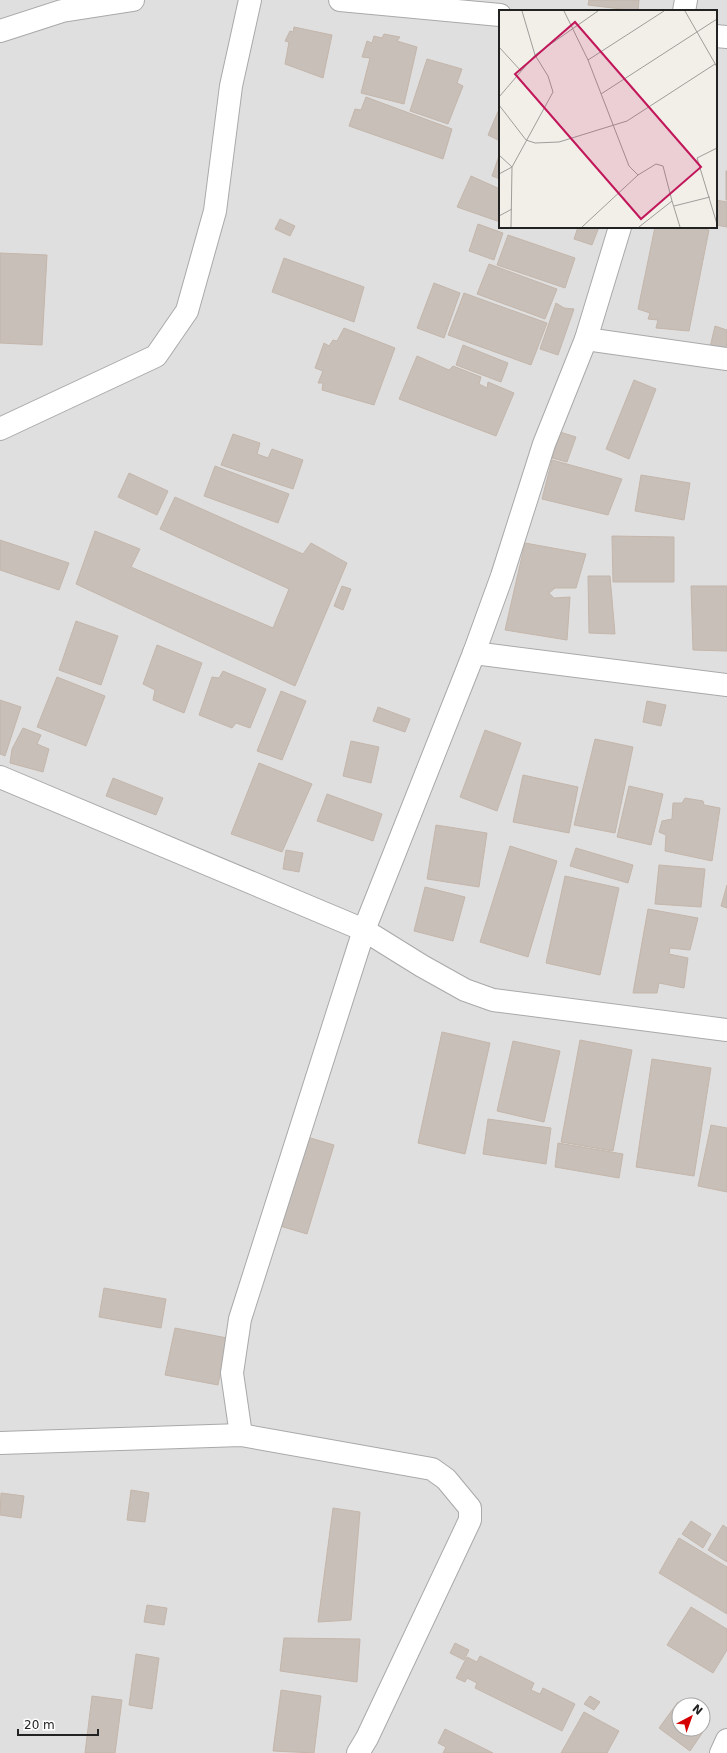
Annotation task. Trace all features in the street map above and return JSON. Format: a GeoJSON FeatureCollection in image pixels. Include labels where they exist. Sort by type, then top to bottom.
{"type":"FeatureCollection","features":[{"type":"Feature","properties":{"kind":"street"},"geometry":{"type":"LineString","coordinates":[[0,31],[61,6],[132,0]]}},
{"type":"Feature","properties":{"kind":"street"},"geometry":{"type":"LineString","coordinates":[[0,429],[156,356],[187,311],[214,211],[231,86],[250,0]]}},
{"type":"Feature","properties":{"kind":"street"},"geometry":{"type":"LineString","coordinates":[[340,0],[499,15]]}},
{"type":"Feature","properties":{"kind":"street"},"geometry":{"type":"LineString","coordinates":[[684,10],[686,0]]}},
{"type":"Feature","properties":{"kind":"street"},"geometry":{"type":"LineString","coordinates":[[717,36],[727,37]]}},
{"type":"Feature","properties":{"kind":"street"},"geometry":{"type":"LineString","coordinates":[[241,1435],[232,1373],[240,1319],[364,930],[474,653],[502,576],[544,444],[586,339],[620,228]]}},
{"type":"Feature","properties":{"kind":"street"},"geometry":{"type":"LineString","coordinates":[[586,339],[727,359]]}},
{"type":"Feature","properties":{"kind":"street"},"geometry":{"type":"LineString","coordinates":[[474,653],[727,685]]}},
{"type":"Feature","properties":{"kind":"street"},"geometry":{"type":"LineString","coordinates":[[0,777],[364,930],[422,966],[465,990],[493,1000],[727,1030]]}},
{"type":"Feature","properties":{"kind":"street"},"geometry":{"type":"LineString","coordinates":[[0,1443],[241,1435],[432,1469],[446,1479],[470,1508],[470,1520],[367,1738],[358,1753]]}},
{"type":"Feature","properties":{"kind":"street"},"geometry":{"type":"LineString","coordinates":[[722,1753],[727,1740]]}},
{"type":"Feature","properties":{"kind":"shaded area"},"geometry":{"type":"Polygon","coordinates":[[[0,0],[727,0],[727,1753],[0,1753],[0,0]]]}},
{"type":"Feature","properties":{"kind":"building"},"geometry":{"type":"Polygon","coordinates":[[[589,0],[639,0],[638,10],[588,5],[589,0]]]}},
{"type":"Feature","properties":{"kind":"building"},"geometry":{"type":"Polygon","coordinates":[[[294,27],[332,35],[323,78],[285,64],[289,42],[285,41],[290,31],[293,32],[294,27]]]}},
{"type":"Feature","properties":{"kind":"building"},"geometry":{"type":"Polygon","coordinates":[[[384,34],[400,37],[397,41],[417,47],[404,104],[361,93],[370,58],[362,57],[367,41],[372,43],[374,36],[382,38],[384,34]]]}},
{"type":"Feature","properties":{"kind":"building"},"geometry":{"type":"Polygon","coordinates":[[[427,59],[462,69],[457,83],[463,86],[448,124],[410,111],[427,59]]]}},
{"type":"Feature","properties":{"kind":"building"},"geometry":{"type":"Polygon","coordinates":[[[366,97],[452,129],[443,159],[349,126],[355,109],[361,110],[366,97]]]}},
{"type":"Feature","properties":{"kind":"building"},"geometry":{"type":"Polygon","coordinates":[[[499,109],[499,140],[488,135],[499,109]]]}},
{"type":"Feature","properties":{"kind":"building"},"geometry":{"type":"Polygon","coordinates":[[[499,156],[499,179],[492,176],[499,156]]]}},
{"type":"Feature","properties":{"kind":"building"},"geometry":{"type":"Polygon","coordinates":[[[727,171],[727,200],[726,200],[727,171]]]}},
{"type":"Feature","properties":{"kind":"building"},"geometry":{"type":"Polygon","coordinates":[[[471,176],[499,189],[499,222],[457,207],[471,176]]]}},
{"type":"Feature","properties":{"kind":"building"},"geometry":{"type":"Polygon","coordinates":[[[717,200],[727,202],[727,227],[717,225],[717,200]]]}},
{"type":"Feature","properties":{"kind":"building"},"geometry":{"type":"Polygon","coordinates":[[[280,219],[295,226],[290,236],[275,229],[280,219]]]}},
{"type":"Feature","properties":{"kind":"building"},"geometry":{"type":"Polygon","coordinates":[[[478,224],[503,233],[494,260],[469,251],[478,224]]]}},
{"type":"Feature","properties":{"kind":"building"},"geometry":{"type":"Polygon","coordinates":[[[578,228],[599,228],[592,245],[574,239],[578,228]]]}},
{"type":"Feature","properties":{"kind":"building"},"geometry":{"type":"Polygon","coordinates":[[[655,228],[698,228],[709,230],[689,331],[656,328],[658,320],[648,319],[650,313],[638,309],[655,228]]]}},
{"type":"Feature","properties":{"kind":"building"},"geometry":{"type":"Polygon","coordinates":[[[508,235],[575,258],[565,288],[497,265],[508,235]]]}},
{"type":"Feature","properties":{"kind":"building"},"geometry":{"type":"Polygon","coordinates":[[[0,253],[47,255],[42,345],[0,343],[0,253]]]}},
{"type":"Feature","properties":{"kind":"building"},"geometry":{"type":"Polygon","coordinates":[[[284,258],[364,287],[354,322],[272,292],[284,258]]]}},
{"type":"Feature","properties":{"kind":"building"},"geometry":{"type":"Polygon","coordinates":[[[489,264],[557,289],[545,319],[477,294],[489,264]]]}},
{"type":"Feature","properties":{"kind":"building"},"geometry":{"type":"Polygon","coordinates":[[[434,283],[460,293],[444,338],[417,328],[434,283]]]}},
{"type":"Feature","properties":{"kind":"building"},"geometry":{"type":"Polygon","coordinates":[[[464,293],[547,323],[531,365],[448,335],[464,293]]]}},
{"type":"Feature","properties":{"kind":"building"},"geometry":{"type":"Polygon","coordinates":[[[556,303],[564,308],[574,309],[558,355],[540,349],[556,303]]]}},
{"type":"Feature","properties":{"kind":"building"},"geometry":{"type":"Polygon","coordinates":[[[715,326],[727,330],[727,343],[725,351],[710,347],[715,326]]]}},
{"type":"Feature","properties":{"kind":"building"},"geometry":{"type":"Polygon","coordinates":[[[344,328],[395,348],[374,405],[322,390],[323,383],[318,383],[323,371],[315,368],[324,343],[329,346],[333,340],[337,341],[344,328]]]}},
{"type":"Feature","properties":{"kind":"building"},"geometry":{"type":"Polygon","coordinates":[[[463,345],[508,363],[501,382],[456,365],[463,345]]]}},
{"type":"Feature","properties":{"kind":"building"},"geometry":{"type":"Polygon","coordinates":[[[417,356],[449,370],[453,366],[481,377],[479,384],[487,388],[488,382],[514,393],[496,436],[399,399],[417,356]]]}},
{"type":"Feature","properties":{"kind":"building"},"geometry":{"type":"Polygon","coordinates":[[[634,380],[656,389],[629,459],[606,449],[634,380]]]}},
{"type":"Feature","properties":{"kind":"building"},"geometry":{"type":"Polygon","coordinates":[[[560,432],[576,437],[567,462],[552,458],[560,432]]]}},
{"type":"Feature","properties":{"kind":"building"},"geometry":{"type":"Polygon","coordinates":[[[233,434],[260,443],[257,454],[268,458],[272,449],[303,460],[293,489],[221,465],[233,434]]]}},
{"type":"Feature","properties":{"kind":"building"},"geometry":{"type":"Polygon","coordinates":[[[552,460],[622,479],[608,515],[542,499],[552,460]]]}},
{"type":"Feature","properties":{"kind":"building"},"geometry":{"type":"Polygon","coordinates":[[[215,466],[289,494],[278,523],[204,496],[215,466]]]}},
{"type":"Feature","properties":{"kind":"building"},"geometry":{"type":"Polygon","coordinates":[[[129,473],[168,491],[157,515],[118,497],[129,473]]]}},
{"type":"Feature","properties":{"kind":"building"},"geometry":{"type":"Polygon","coordinates":[[[641,475],[690,483],[684,520],[635,511],[641,475]]]}},
{"type":"Feature","properties":{"kind":"building"},"geometry":{"type":"Polygon","coordinates":[[[175,497],[303,554],[311,543],[347,563],[295,686],[76,584],[95,531],[140,549],[131,567],[273,628],[289,589],[160,529],[175,497]]]}},
{"type":"Feature","properties":{"kind":"building"},"geometry":{"type":"Polygon","coordinates":[[[612,536],[674,537],[674,582],[613,582],[612,536]]]}},
{"type":"Feature","properties":{"kind":"building"},"geometry":{"type":"Polygon","coordinates":[[[0,540],[69,563],[59,590],[0,570],[0,540]]]}},
{"type":"Feature","properties":{"kind":"building"},"geometry":{"type":"Polygon","coordinates":[[[525,543],[586,554],[576,588],[555,588],[549,593],[554,598],[570,597],[567,640],[505,630],[525,543]]]}},
{"type":"Feature","properties":{"kind":"building"},"geometry":{"type":"Polygon","coordinates":[[[588,576],[610,576],[615,634],[589,633],[588,576]]]}},
{"type":"Feature","properties":{"kind":"building"},"geometry":{"type":"Polygon","coordinates":[[[342,586],[351,589],[343,610],[334,606],[342,586]]]}},
{"type":"Feature","properties":{"kind":"building"},"geometry":{"type":"Polygon","coordinates":[[[691,586],[727,586],[727,651],[693,650],[691,586]]]}},
{"type":"Feature","properties":{"kind":"building"},"geometry":{"type":"Polygon","coordinates":[[[76,621],[118,636],[101,685],[59,670],[76,621]]]}},
{"type":"Feature","properties":{"kind":"building"},"geometry":{"type":"Polygon","coordinates":[[[157,645],[202,663],[184,713],[153,700],[155,690],[143,684],[157,645]]]}},
{"type":"Feature","properties":{"kind":"building"},"geometry":{"type":"Polygon","coordinates":[[[223,671],[266,689],[250,728],[236,723],[232,728],[199,715],[212,677],[219,678],[223,671]]]}},
{"type":"Feature","properties":{"kind":"building"},"geometry":{"type":"Polygon","coordinates":[[[57,677],[105,696],[86,746],[37,727],[57,677]]]}},
{"type":"Feature","properties":{"kind":"building"},"geometry":{"type":"Polygon","coordinates":[[[281,691],[306,701],[282,760],[257,751],[281,691]]]}},
{"type":"Feature","properties":{"kind":"building"},"geometry":{"type":"Polygon","coordinates":[[[0,700],[21,707],[5,756],[0,754],[0,700]]]}},
{"type":"Feature","properties":{"kind":"building"},"geometry":{"type":"Polygon","coordinates":[[[647,701],[666,705],[661,726],[643,722],[647,701]]]}},
{"type":"Feature","properties":{"kind":"building"},"geometry":{"type":"Polygon","coordinates":[[[378,707],[410,719],[405,732],[373,721],[378,707]]]}},
{"type":"Feature","properties":{"kind":"building"},"geometry":{"type":"Polygon","coordinates":[[[23,728],[41,735],[37,744],[49,749],[43,772],[10,763],[12,749],[23,728]]]}},
{"type":"Feature","properties":{"kind":"building"},"geometry":{"type":"Polygon","coordinates":[[[485,730],[521,743],[497,811],[460,797],[485,730]]]}},
{"type":"Feature","properties":{"kind":"building"},"geometry":{"type":"Polygon","coordinates":[[[595,739],[633,747],[615,833],[574,825],[595,739]]]}},
{"type":"Feature","properties":{"kind":"building"},"geometry":{"type":"Polygon","coordinates":[[[351,741],[379,747],[371,783],[343,776],[351,741]]]}},
{"type":"Feature","properties":{"kind":"building"},"geometry":{"type":"Polygon","coordinates":[[[259,763],[312,784],[282,852],[231,834],[259,763]]]}},
{"type":"Feature","properties":{"kind":"building"},"geometry":{"type":"Polygon","coordinates":[[[523,775],[578,787],[569,833],[513,822],[523,775]]]}},
{"type":"Feature","properties":{"kind":"building"},"geometry":{"type":"Polygon","coordinates":[[[113,778],[163,798],[156,815],[106,796],[113,778]]]}},
{"type":"Feature","properties":{"kind":"building"},"geometry":{"type":"Polygon","coordinates":[[[629,786],[663,794],[651,845],[617,837],[629,786]]]}},
{"type":"Feature","properties":{"kind":"building"},"geometry":{"type":"Polygon","coordinates":[[[327,794],[382,814],[373,841],[317,821],[327,794]]]}},
{"type":"Feature","properties":{"kind":"building"},"geometry":{"type":"Polygon","coordinates":[[[685,798],[703,801],[704,805],[720,808],[712,861],[665,851],[666,835],[659,832],[662,821],[672,819],[673,803],[682,803],[685,798]]]}},
{"type":"Feature","properties":{"kind":"building"},"geometry":{"type":"Polygon","coordinates":[[[436,825],[487,833],[479,887],[427,879],[436,825]]]}},
{"type":"Feature","properties":{"kind":"building"},"geometry":{"type":"Polygon","coordinates":[[[510,846],[557,861],[528,957],[480,942],[510,846]]]}},
{"type":"Feature","properties":{"kind":"building"},"geometry":{"type":"Polygon","coordinates":[[[576,848],[633,865],[628,883],[570,866],[576,848]]]}},
{"type":"Feature","properties":{"kind":"building"},"geometry":{"type":"Polygon","coordinates":[[[286,850],[303,853],[299,872],[283,869],[286,850]]]}},
{"type":"Feature","properties":{"kind":"building"},"geometry":{"type":"Polygon","coordinates":[[[659,865],[705,869],[701,907],[655,904],[659,865]]]}},
{"type":"Feature","properties":{"kind":"building"},"geometry":{"type":"Polygon","coordinates":[[[565,876],[619,888],[600,975],[546,963],[565,876]]]}},
{"type":"Feature","properties":{"kind":"building"},"geometry":{"type":"Polygon","coordinates":[[[727,885],[727,908],[721,906],[727,885]]]}},
{"type":"Feature","properties":{"kind":"building"},"geometry":{"type":"Polygon","coordinates":[[[425,887],[465,897],[453,941],[414,931],[425,887]]]}},
{"type":"Feature","properties":{"kind":"building"},"geometry":{"type":"Polygon","coordinates":[[[648,909],[698,918],[690,950],[670,948],[669,954],[688,958],[684,988],[659,983],[657,993],[633,993],[648,909]]]}},
{"type":"Feature","properties":{"kind":"building"},"geometry":{"type":"Polygon","coordinates":[[[442,1032],[490,1043],[465,1154],[418,1143],[442,1032]]]}},
{"type":"Feature","properties":{"kind":"building"},"geometry":{"type":"Polygon","coordinates":[[[580,1040],[632,1050],[613,1151],[561,1142],[580,1040]]]}},
{"type":"Feature","properties":{"kind":"building"},"geometry":{"type":"Polygon","coordinates":[[[513,1041],[560,1051],[544,1122],[497,1111],[513,1041]]]}},
{"type":"Feature","properties":{"kind":"building"},"geometry":{"type":"Polygon","coordinates":[[[652,1059],[711,1068],[694,1176],[636,1167],[652,1059]]]}},
{"type":"Feature","properties":{"kind":"building"},"geometry":{"type":"Polygon","coordinates":[[[488,1119],[551,1128],[546,1164],[483,1154],[488,1119]]]}},
{"type":"Feature","properties":{"kind":"building"},"geometry":{"type":"Polygon","coordinates":[[[711,1125],[727,1128],[727,1192],[698,1186],[711,1125]]]}},
{"type":"Feature","properties":{"kind":"building"},"geometry":{"type":"Polygon","coordinates":[[[307,1137],[334,1145],[307,1234],[280,1226],[307,1137]]]}},
{"type":"Feature","properties":{"kind":"building"},"geometry":{"type":"Polygon","coordinates":[[[558,1143],[623,1154],[619,1178],[555,1167],[558,1143]]]}},
{"type":"Feature","properties":{"kind":"building"},"geometry":{"type":"Polygon","coordinates":[[[104,1288],[166,1299],[161,1328],[99,1317],[104,1288]]]}},
{"type":"Feature","properties":{"kind":"building"},"geometry":{"type":"Polygon","coordinates":[[[175,1328],[227,1338],[218,1385],[165,1375],[175,1328]]]}},
{"type":"Feature","properties":{"kind":"building"},"geometry":{"type":"Polygon","coordinates":[[[131,1490],[149,1493],[145,1522],[127,1520],[131,1490]]]}},
{"type":"Feature","properties":{"kind":"building"},"geometry":{"type":"Polygon","coordinates":[[[1,1493],[24,1496],[21,1518],[0,1515],[1,1493]]]}},
{"type":"Feature","properties":{"kind":"building"},"geometry":{"type":"Polygon","coordinates":[[[333,1508],[360,1512],[351,1620],[318,1622],[333,1508]]]}},
{"type":"Feature","properties":{"kind":"building"},"geometry":{"type":"Polygon","coordinates":[[[691,1521],[711,1534],[703,1548],[682,1534],[691,1521]]]}},
{"type":"Feature","properties":{"kind":"building"},"geometry":{"type":"Polygon","coordinates":[[[723,1525],[727,1528],[727,1562],[708,1550],[723,1525]]]}},
{"type":"Feature","properties":{"kind":"building"},"geometry":{"type":"Polygon","coordinates":[[[679,1538],[727,1567],[727,1614],[659,1573],[679,1538]]]}},
{"type":"Feature","properties":{"kind":"building"},"geometry":{"type":"Polygon","coordinates":[[[147,1605],[167,1608],[164,1625],[144,1622],[147,1605]]]}},
{"type":"Feature","properties":{"kind":"building"},"geometry":{"type":"Polygon","coordinates":[[[691,1607],[727,1629],[727,1650],[713,1673],[667,1645],[691,1607]]]}},
{"type":"Feature","properties":{"kind":"building"},"geometry":{"type":"Polygon","coordinates":[[[284,1638],[360,1639],[357,1682],[280,1671],[284,1638]]]}},
{"type":"Feature","properties":{"kind":"building"},"geometry":{"type":"Polygon","coordinates":[[[455,1643],[469,1650],[464,1660],[450,1653],[455,1643]]]}},
{"type":"Feature","properties":{"kind":"building"},"geometry":{"type":"Polygon","coordinates":[[[136,1654],[159,1658],[152,1709],[129,1705],[136,1654]]]}},
{"type":"Feature","properties":{"kind":"building"},"geometry":{"type":"Polygon","coordinates":[[[480,1656],[534,1683],[531,1690],[540,1694],[543,1688],[575,1704],[562,1731],[475,1688],[477,1683],[467,1678],[465,1682],[456,1678],[467,1657],[477,1662],[480,1656]]]}},
{"type":"Feature","properties":{"kind":"building"},"geometry":{"type":"Polygon","coordinates":[[[281,1690],[321,1696],[314,1753],[273,1751],[281,1690]]]}},
{"type":"Feature","properties":{"kind":"building"},"geometry":{"type":"Polygon","coordinates":[[[92,1696],[122,1700],[115,1753],[85,1753],[92,1696]]]}},
{"type":"Feature","properties":{"kind":"building"},"geometry":{"type":"Polygon","coordinates":[[[590,1696],[600,1702],[594,1710],[584,1704],[590,1696]]]}},
{"type":"Feature","properties":{"kind":"building"},"geometry":{"type":"Polygon","coordinates":[[[584,1712],[619,1731],[607,1753],[561,1753],[584,1712]]]}},
{"type":"Feature","properties":{"kind":"building"},"geometry":{"type":"Polygon","coordinates":[[[671,1712],[671,1737],[659,1728],[671,1712]]]}},
{"type":"Feature","properties":{"kind":"building"},"geometry":{"type":"Polygon","coordinates":[[[445,1729],[493,1753],[443,1753],[446,1747],[438,1743],[445,1729]]]}},
{"type":"Feature","properties":{"kind":"building"},"geometry":{"type":"Polygon","coordinates":[[[671,1737],[700,1737],[690,1751],[671,1737]]]}}]}
